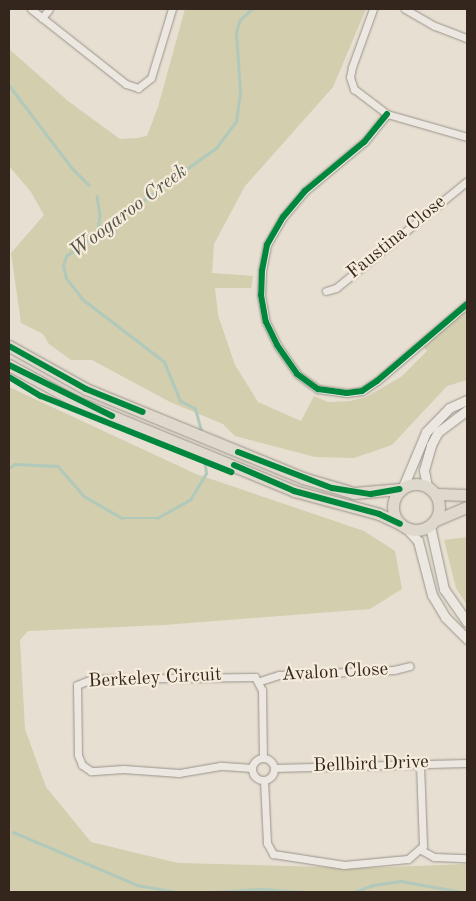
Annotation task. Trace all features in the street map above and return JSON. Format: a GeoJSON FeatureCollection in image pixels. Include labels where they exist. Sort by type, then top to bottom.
{"type":"FeatureCollection","features":[{"type":"Feature","properties":{"kind":"main road"},"geometry":{"type":"LineString","coordinates":[[9,346],[62,377],[238,452],[332,488],[371,494],[402,488],[411,484],[427,486],[436,494],[439,507],[433,523]]}},
{"type":"Feature","properties":{"kind":"main road"},"geometry":{"type":"LineString","coordinates":[[9,365],[75,401],[294,491],[369,510],[403,526],[418,530],[467,507]]}},
{"type":"Feature","properties":{"kind":"main road"},"geometry":{"type":"LineString","coordinates":[[402,488],[392,503],[392,511],[403,526]]}},
{"type":"Feature","properties":{"kind":"main road"},"geometry":{"type":"LineString","coordinates":[[436,494],[467,495]]}},
{"type":"Feature","properties":{"kind":"street"},"geometry":{"type":"LineString","coordinates":[[31,9],[126,84],[138,88],[151,78],[172,9]]}},
{"type":"Feature","properties":{"kind":"street"},"geometry":{"type":"LineString","coordinates":[[42,18],[49,9]]}},
{"type":"Feature","properties":{"kind":"street"},"geometry":{"type":"LineString","coordinates":[[373,9],[350,77],[354,88],[387,114],[467,137]]}},
{"type":"Feature","properties":{"kind":"street"},"geometry":{"type":"LineString","coordinates":[[405,9],[435,26],[467,38]]}},
{"type":"Feature","properties":{"kind":"street"},"geometry":{"type":"LineString","coordinates":[[387,114],[364,142],[305,191],[283,216],[267,246],[262,271],[260,294],[266,322],[277,345],[297,374],[318,388],[347,393],[362,390],[377,381],[467,304]]}},
{"type":"Feature","properties":{"kind":"street","name":"Faustina Close"},"geometry":{"type":"LineString","coordinates":[[326,292],[336,288],[467,181]]}},
{"type":"Feature","properties":{"kind":"street"},"geometry":{"type":"LineString","coordinates":[[402,488],[426,432],[449,408],[467,400]]}},
{"type":"Feature","properties":{"kind":"street"},"geometry":{"type":"LineString","coordinates":[[427,486],[426,458],[431,445],[438,432],[467,410]]}},
{"type":"Feature","properties":{"kind":"street"},"geometry":{"type":"LineString","coordinates":[[433,523],[444,589],[467,622]]}},
{"type":"Feature","properties":{"kind":"street"},"geometry":{"type":"LineString","coordinates":[[403,526],[418,541],[432,595],[445,617],[467,639]]}},
{"type":"Feature","properties":{"kind":"street","name":"Avalon Close"},"geometry":{"type":"LineString","coordinates":[[260,681],[279,675],[394,670],[410,666]]}},
{"type":"Feature","properties":{"kind":"street","name":"Berkeley Circuit"},"geometry":{"type":"LineString","coordinates":[[252,768],[220,766],[179,773],[123,769],[91,771],[82,765],[78,755],[76,689],[80,682],[92,679],[251,676],[260,681]]}},
{"type":"Feature","properties":{"kind":"street"},"geometry":{"type":"LineString","coordinates":[[260,681],[263,758]]}},
{"type":"Feature","properties":{"kind":"street"},"geometry":{"type":"LineString","coordinates":[[263,758],[271,760],[274,768],[273,775],[264,780],[257,778],[252,768],[256,761],[263,758]]}},
{"type":"Feature","properties":{"kind":"street","name":"Bellbird Drive"},"geometry":{"type":"LineString","coordinates":[[274,768],[467,763]]}},
{"type":"Feature","properties":{"kind":"street"},"geometry":{"type":"LineString","coordinates":[[420,764],[421,850]]}},
{"type":"Feature","properties":{"kind":"street"},"geometry":{"type":"LineString","coordinates":[[264,780],[267,843],[270,852],[277,856],[349,865],[408,859],[421,850]]}},
{"type":"Feature","properties":{"kind":"street"},"geometry":{"type":"LineString","coordinates":[[421,850],[434,856],[467,858]]}},
{"type":"Feature","properties":{"kind":"shaded area"},"geometry":{"type":"Polygon","coordinates":[[[185,9],[366,9],[333,87],[245,186],[214,244],[212,273],[253,276],[251,288],[215,288],[218,315],[235,365],[258,402],[301,421],[314,396],[328,402],[350,401],[366,397],[401,377],[427,351],[420,343],[467,305],[467,380],[447,386],[392,445],[354,458],[315,457],[235,436],[223,424],[170,402],[92,360],[71,360],[49,344],[43,334],[21,323],[11,253],[44,215],[31,192],[9,166],[9,49],[68,101],[120,139],[147,136],[158,107],[185,9]]]}},
{"type":"Feature","properties":{"kind":"shaded area"},"geometry":{"type":"Polygon","coordinates":[[[9,387],[196,474],[364,531],[395,551],[402,589],[370,609],[164,625],[28,631],[20,640],[25,729],[46,787],[91,842],[178,863],[364,868],[467,864],[467,892],[9,892],[9,387]]]}},
{"type":"Feature","properties":{"kind":"shaded area"},"geometry":{"type":"Polygon","coordinates":[[[467,537],[467,605],[456,588],[444,540],[467,537]]]}},
{"type":"Feature","properties":{"kind":"waterway","name":"Woogaroo Creek"},"geometry":{"type":"LineString","coordinates":[[201,431],[195,409],[180,401],[164,362],[83,300],[66,278],[63,266],[66,256],[216,148],[236,121],[240,93],[236,32],[240,20],[252,9]]}},
{"type":"Feature","properties":{"kind":"waterway"},"geometry":{"type":"LineString","coordinates":[[9,85],[72,168],[89,185]]}},
{"type":"Feature","properties":{"kind":"waterway"},"geometry":{"type":"LineString","coordinates":[[97,196],[100,216],[97,234]]}},
{"type":"Feature","properties":{"kind":"waterway","name":"Woogaroo Creek"},"geometry":{"type":"LineString","coordinates":[[9,468],[15,464],[58,466],[84,496],[122,518],[157,518],[190,500],[206,473],[204,459]]}},
{"type":"Feature","properties":{"kind":"waterway"},"geometry":{"type":"LineString","coordinates":[[13,832],[137,885],[177,892]]}},
{"type":"Feature","properties":{"kind":"waterway"},"geometry":{"type":"LineString","coordinates":[[354,892],[373,885],[401,881],[461,892]]}},
{"type":"Feature","properties":{"kind":"waterway"},"geometry":{"type":"LineString","coordinates":[[211,892],[260,889],[306,892]]}},
{"type":"Feature","properties":{"kind":"cycle path"},"geometry":{"type":"LineString","coordinates":[[387,114],[364,142],[305,191],[283,217],[267,245],[262,271],[261,295],[266,322],[277,345],[297,374],[318,389],[347,393],[362,391],[377,381],[467,304]]}},
{"type":"Feature","properties":{"kind":"cycle path"},"geometry":{"type":"LineString","coordinates":[[9,346],[86,389],[143,412]]}},
{"type":"Feature","properties":{"kind":"cycle path"},"geometry":{"type":"LineString","coordinates":[[9,365],[112,416]]}},
{"type":"Feature","properties":{"kind":"cycle path"},"geometry":{"type":"LineString","coordinates":[[9,377],[41,396],[231,472]]}},
{"type":"Feature","properties":{"kind":"cycle path"},"geometry":{"type":"LineString","coordinates":[[238,452],[332,488],[371,494],[400,489]]}},
{"type":"Feature","properties":{"kind":"cycle path"},"geometry":{"type":"LineString","coordinates":[[234,465],[294,491],[379,514],[400,524]]}}]}
